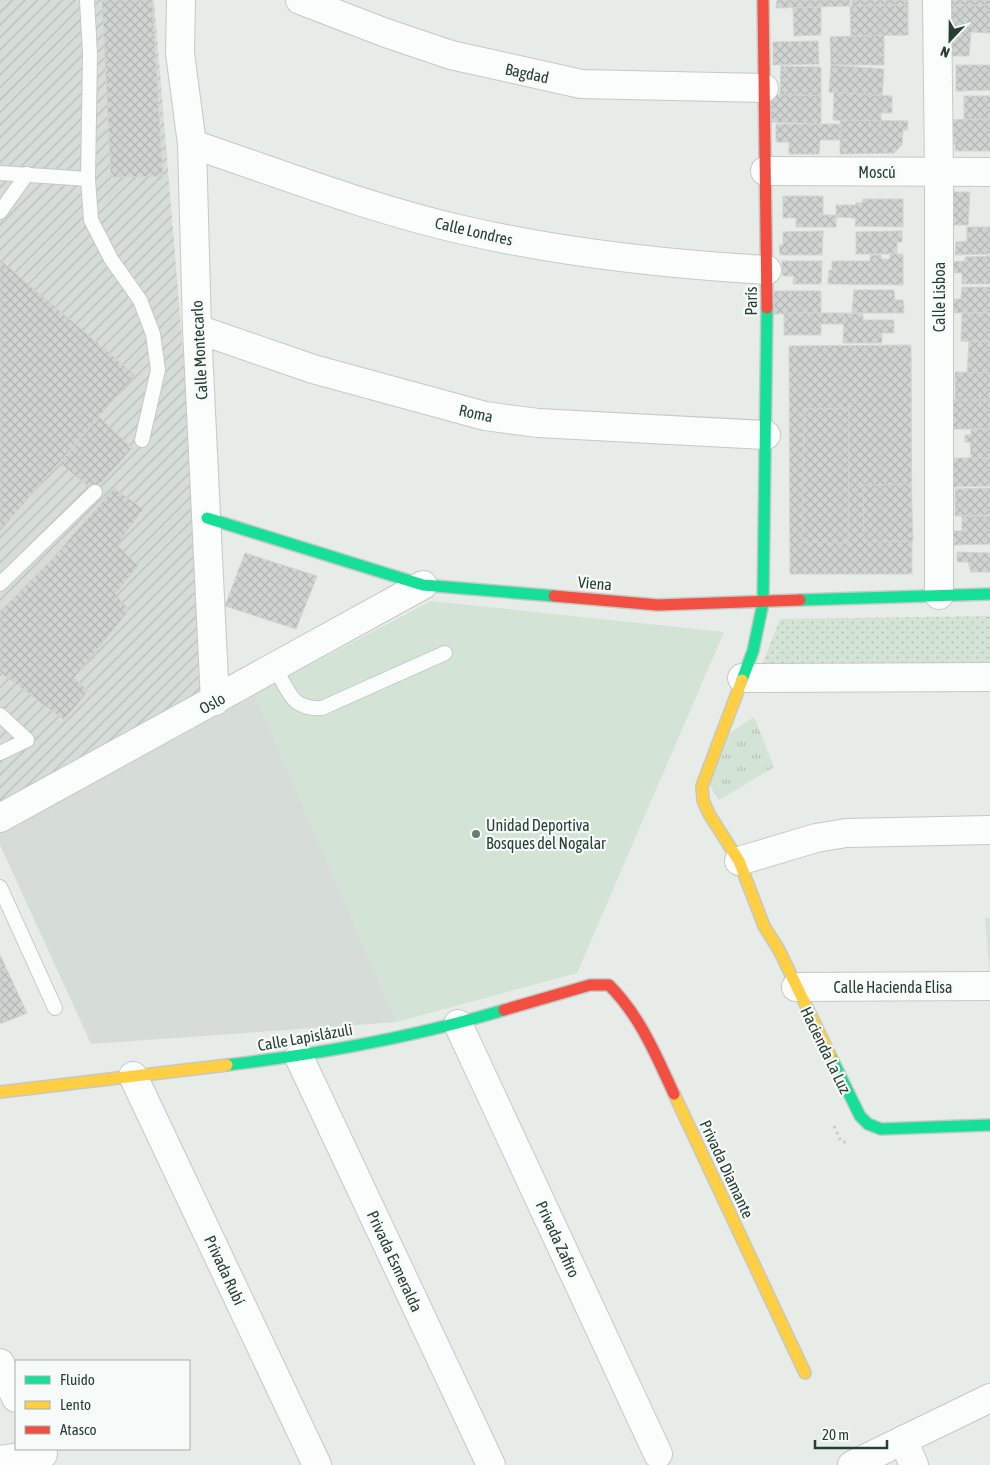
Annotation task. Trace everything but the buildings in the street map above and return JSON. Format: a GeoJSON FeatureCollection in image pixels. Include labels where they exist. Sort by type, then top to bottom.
{"type":"FeatureCollection","features":[{"type":"Feature","properties":{"kind":"street","name":"Calle Montecarlo"},"geometry":{"type":"LineString","coordinates":[[181,0],[180,53],[192,144],[197,329],[215,701]]}},
{"type":"Feature","properties":{"kind":"street","name":"Bagdad"},"geometry":{"type":"LineString","coordinates":[[300,0],[386,33],[451,55],[581,84],[764,88]]}},
{"type":"Feature","properties":{"kind":"street","name":"París"},"geometry":{"type":"LineString","coordinates":[[763,0],[767,270],[763,602]]}},
{"type":"Feature","properties":{"kind":"street","name":"Calle Lisboa"},"geometry":{"type":"LineString","coordinates":[[937,0],[939,595]]}},
{"type":"Feature","properties":{"kind":"street","name":"Calle Londres"},"geometry":{"type":"LineString","coordinates":[[192,144],[367,203],[462,230],[616,258],[767,270]]}},
{"type":"Feature","properties":{"kind":"street","name":"Moscú"},"geometry":{"type":"LineString","coordinates":[[765,171],[990,172]]}},
{"type":"Feature","properties":{"kind":"street","name":"Roma"},"geometry":{"type":"LineString","coordinates":[[197,329],[313,369],[485,416],[538,423],[766,434]]}},
{"type":"Feature","properties":{"kind":"street","name":"Viena"},"geometry":{"type":"LineString","coordinates":[[207,518],[423,585],[658,605],[990,594]]}},
{"type":"Feature","properties":{"kind":"street","name":"Oslo"},"geometry":{"type":"LineString","coordinates":[[0,818],[423,585]]}},
{"type":"Feature","properties":{"kind":"street","name":"Hacienda La Luz"},"geometry":{"type":"LineString","coordinates":[[763,602],[753,652],[702,786],[703,800],[709,814],[739,861],[764,926],[779,950],[852,1103],[868,1124],[881,1129],[990,1125]]}},
{"type":"Feature","properties":{"kind":"street"},"geometry":{"type":"LineString","coordinates":[[742,678],[990,677]]}},
{"type":"Feature","properties":{"kind":"street"},"geometry":{"type":"LineString","coordinates":[[739,861],[816,838],[846,833],[990,830]]}},
{"type":"Feature","properties":{"kind":"street","name":"Calle Lapislázuli"},"geometry":{"type":"LineString","coordinates":[[0,1092],[299,1057],[458,1024],[590,985],[609,985]]}},
{"type":"Feature","properties":{"kind":"street","name":"Privada Diamante"},"geometry":{"type":"LineString","coordinates":[[609,985],[621,997],[644,1028],[805,1373]]}},
{"type":"Feature","properties":{"kind":"street","name":"Calle Hacienda Elisa"},"geometry":{"type":"LineString","coordinates":[[796,987],[990,986]]}},
{"type":"Feature","properties":{"kind":"street","name":"Privada Zafiro"},"geometry":{"type":"LineString","coordinates":[[458,1024],[658,1454]]}},
{"type":"Feature","properties":{"kind":"street","name":"Privada Esmeralda"},"geometry":{"type":"LineString","coordinates":[[299,1057],[491,1465]]}},
{"type":"Feature","properties":{"kind":"street","name":"Privada Rubí"},"geometry":{"type":"LineString","coordinates":[[133,1076],[317,1465]]}},
{"type":"Feature","properties":{"kind":"street"},"geometry":{"type":"LineString","coordinates":[[0,1364],[15,1396]]}},
{"type":"Feature","properties":{"kind":"street"},"geometry":{"type":"LineString","coordinates":[[852,1465],[990,1398]]}},
{"type":"Feature","properties":{"kind":"street"},"geometry":{"type":"LineString","coordinates":[[903,1440],[914,1465]]}},
{"type":"Feature","properties":{"kind":"street"},"geometry":{"type":"LineString","coordinates":[[0,1460],[43,1456]]}},
{"type":"Feature","properties":{"kind":"lane"},"geometry":{"type":"LineString","coordinates":[[87,0],[90,54],[88,179],[91,220],[111,259],[140,300],[153,334],[158,370],[154,398],[142,440]]}},
{"type":"Feature","properties":{"kind":"lane"},"geometry":{"type":"LineString","coordinates":[[0,173],[88,179]]}},
{"type":"Feature","properties":{"kind":"lane"},"geometry":{"type":"LineString","coordinates":[[0,212],[27,174]]}},
{"type":"Feature","properties":{"kind":"lane"},"geometry":{"type":"LineString","coordinates":[[0,584],[96,492]]}},
{"type":"Feature","properties":{"kind":"lane"},"geometry":{"type":"LineString","coordinates":[[275,668],[295,701],[307,709],[322,708],[445,653]]}},
{"type":"Feature","properties":{"kind":"lane"},"geometry":{"type":"LineString","coordinates":[[0,715],[27,740],[0,754]]}},
{"type":"Feature","properties":{"kind":"lane"},"geometry":{"type":"LineString","coordinates":[[0,887],[55,1008]]}},
{"type":"Feature","properties":{"kind":"shaded area"},"geometry":{"type":"Polygon","coordinates":[[[0,0],[154,0],[211,691],[0,806],[0,0]]]}},
{"type":"Feature","properties":{"kind":"shaded area"},"geometry":{"type":"Polygon","coordinates":[[[255,694],[397,1022],[91,1044],[0,845],[0,831],[255,694]]]}},
{"type":"Feature","properties":{"kind":"green space","name":"Unidad Deportiva Bosques del Nogalar"},"geometry":{"type":"Polygon","coordinates":[[[431,601],[724,632],[577,973],[397,1022],[255,694],[431,601]]]}},
{"type":"Feature","properties":{"kind":"green space"},"geometry":{"type":"Polygon","coordinates":[[[990,616],[990,674],[762,665],[780,619],[990,616]]]}},
{"type":"Feature","properties":{"kind":"green space"},"geometry":{"type":"Polygon","coordinates":[[[754,717],[774,767],[719,800],[708,783],[731,732],[754,717]]]}},
{"type":"Feature","properties":{"kind":"green space"},"geometry":{"type":"Polygon","coordinates":[[[985,918],[990,918],[990,976],[985,918]]]}},
{"type":"Feature","properties":{"kind":"traffic: fast"},"geometry":{"type":"LineString","coordinates":[[742,680],[753,651],[763,603],[767,308]]}},
{"type":"Feature","properties":{"kind":"traffic: fast"},"geometry":{"type":"LineString","coordinates":[[207,518],[423,585],[554,596]]}},
{"type":"Feature","properties":{"kind":"traffic: fast"},"geometry":{"type":"LineString","coordinates":[[800,600],[990,594]]}},
{"type":"Feature","properties":{"kind":"traffic: fast"},"geometry":{"type":"LineString","coordinates":[[227,1065],[367,1044],[470,1020],[504,1010]]}},
{"type":"Feature","properties":{"kind":"traffic: fast"},"geometry":{"type":"LineString","coordinates":[[830,1055],[860,1116],[868,1124],[881,1129],[990,1125]]}},
{"type":"Feature","properties":{"kind":"traffic: slow"},"geometry":{"type":"LineString","coordinates":[[742,680],[702,786],[703,800],[709,814],[739,861],[764,926],[779,950],[830,1055]]}},
{"type":"Feature","properties":{"kind":"traffic: slow"},"geometry":{"type":"LineString","coordinates":[[0,1092],[227,1065]]}},
{"type":"Feature","properties":{"kind":"traffic: slow"},"geometry":{"type":"LineString","coordinates":[[674,1094],[805,1373]]}},
{"type":"Feature","properties":{"kind":"traffic: jam"},"geometry":{"type":"LineString","coordinates":[[763,0],[767,308]]}},
{"type":"Feature","properties":{"kind":"traffic: jam"},"geometry":{"type":"LineString","coordinates":[[554,596],[658,605],[800,600]]}},
{"type":"Feature","properties":{"kind":"traffic: jam"},"geometry":{"type":"LineString","coordinates":[[504,1010],[590,985],[609,985],[630,1010],[638,1023],[654,1051],[674,1094]]}},
{"type":"Feature","properties":{"kind":"place","name":"Unidad Deportiva Bosques del Nogalar"},"geometry":{"type":"Point","coordinates":[476,834]}}]}
